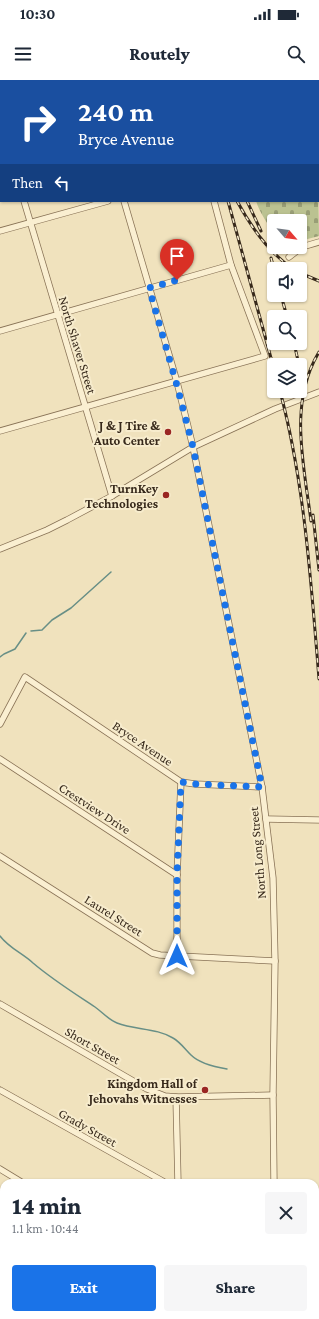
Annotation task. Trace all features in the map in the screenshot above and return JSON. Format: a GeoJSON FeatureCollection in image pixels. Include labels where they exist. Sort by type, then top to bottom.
{"type":"FeatureCollection","features":[{"type":"Feature","properties":{"kind":"street","name":"North Shaver Street"},"geometry":{"type":"LineString","coordinates":[[24,202],[112,496]]}},
{"type":"Feature","properties":{"kind":"street"},"geometry":{"type":"LineString","coordinates":[[0,231],[104,202]]}},
{"type":"Feature","properties":{"kind":"street","name":"North Long Street"},"geometry":{"type":"LineString","coordinates":[[124,202],[193,447],[262,787],[272,878],[275,961],[273,1095],[274,1179]]}},
{"type":"Feature","properties":{"kind":"street"},"geometry":{"type":"LineString","coordinates":[[0,431],[265,356],[232,265],[214,202]]}},
{"type":"Feature","properties":{"kind":"street"},"geometry":{"type":"LineString","coordinates":[[289,257],[302,247],[319,242]]}},
{"type":"Feature","properties":{"kind":"street"},"geometry":{"type":"LineString","coordinates":[[0,332],[232,265]]}},
{"type":"Feature","properties":{"kind":"street"},"geometry":{"type":"LineString","coordinates":[[0,549],[47,530],[112,496],[193,447],[319,392]]}},
{"type":"Feature","properties":{"kind":"street","name":"Bryce Avenue"},"geometry":{"type":"LineString","coordinates":[[0,724],[25,677],[181,782],[262,787]]}},
{"type":"Feature","properties":{"kind":"street","name":"Crestview Drive"},"geometry":{"type":"LineString","coordinates":[[0,759],[177,875]]}},
{"type":"Feature","properties":{"kind":"street"},"geometry":{"type":"LineString","coordinates":[[177,956],[177,875],[181,782]]}},
{"type":"Feature","properties":{"kind":"street"},"geometry":{"type":"LineString","coordinates":[[266,819],[319,820]]}},
{"type":"Feature","properties":{"kind":"street","name":"Laurel Street"},"geometry":{"type":"LineString","coordinates":[[0,856],[152,953],[160,956],[275,961]]}},
{"type":"Feature","properties":{"kind":"street","name":"Short Street"},"geometry":{"type":"LineString","coordinates":[[1,1007],[147,1089],[165,1096],[273,1095]]}},
{"type":"Feature","properties":{"kind":"street","name":"Grady Street"},"geometry":{"type":"LineString","coordinates":[[0,1090],[159,1179]]}},
{"type":"Feature","properties":{"kind":"street"},"geometry":{"type":"LineString","coordinates":[[176,1097],[178,1179]]}},
{"type":"Feature","properties":{"kind":"street"},"geometry":{"type":"LineString","coordinates":[[0,1169],[16,1179]]}},
{"type":"Feature","properties":{"kind":"green space"},"geometry":{"type":"Polygon","coordinates":[[[256,202],[318,202],[319,236],[307,239],[307,214],[267,214],[267,223],[256,202]]]}},
{"type":"Feature","properties":{"kind":"waterway"},"geometry":{"type":"LineString","coordinates":[[31,631],[42,630],[52,620],[71,608],[111,572]]}},
{"type":"Feature","properties":{"kind":"waterway"},"geometry":{"type":"LineString","coordinates":[[0,657],[15,649],[26,633]]}},
{"type":"Feature","properties":{"kind":"waterway"},"geometry":{"type":"LineString","coordinates":[[0,936],[7,944],[29,959],[48,975],[114,1022],[160,1032],[173,1038],[199,1061],[227,1069]]}},
{"type":"Feature","properties":{"kind":"railway"},"geometry":{"type":"LineString","coordinates":[[228,202],[271,358]]}},
{"type":"Feature","properties":{"kind":"railway"},"geometry":{"type":"LineString","coordinates":[[238,202],[261,238],[284,262]]}},
{"type":"Feature","properties":{"kind":"railway"},"geometry":{"type":"LineString","coordinates":[[247,202],[261,231]]}},
{"type":"Feature","properties":{"kind":"railway"},"geometry":{"type":"LineString","coordinates":[[271,258],[272,262]]}},
{"type":"Feature","properties":{"kind":"railway"},"geometry":{"type":"LineString","coordinates":[[307,276],[319,281]]}},
{"type":"Feature","properties":{"kind":"railway"},"geometry":{"type":"LineString","coordinates":[[283,302],[285,310]]}},
{"type":"Feature","properties":{"kind":"railway"},"geometry":{"type":"LineString","coordinates":[[296,350],[297,358]]}},
{"type":"Feature","properties":{"kind":"railway"},"geometry":{"type":"LineString","coordinates":[[311,521],[302,456],[301,413],[309,372],[319,352]]}},
{"type":"Feature","properties":{"kind":"railway"},"geometry":{"type":"LineString","coordinates":[[282,398],[296,462],[306,534],[319,679]]}},
{"type":"Feature","properties":{"kind":"railway"},"geometry":{"type":"LineString","coordinates":[[313,515],[319,570]]}},
{"type":"Feature","properties":{"kind":"place","name":"J & J Tire & Auto Center"},"geometry":{"type":"Point","coordinates":[168,432]}},
{"type":"Feature","properties":{"kind":"place","name":"TurnKey Technologies"},"geometry":{"type":"Point","coordinates":[166,495]}},
{"type":"Feature","properties":{"kind":"place","name":"Kingdom Hall of Jehovahs Witnesses"},"geometry":{"type":"Point","coordinates":[205,1090]}},
{"type":"Feature","properties":{"kind":"route"},"geometry":{"type":"LineString","coordinates":[[177,280],[149,288],[193,447],[262,787],[181,782],[177,875],[177,956]]}}]}
